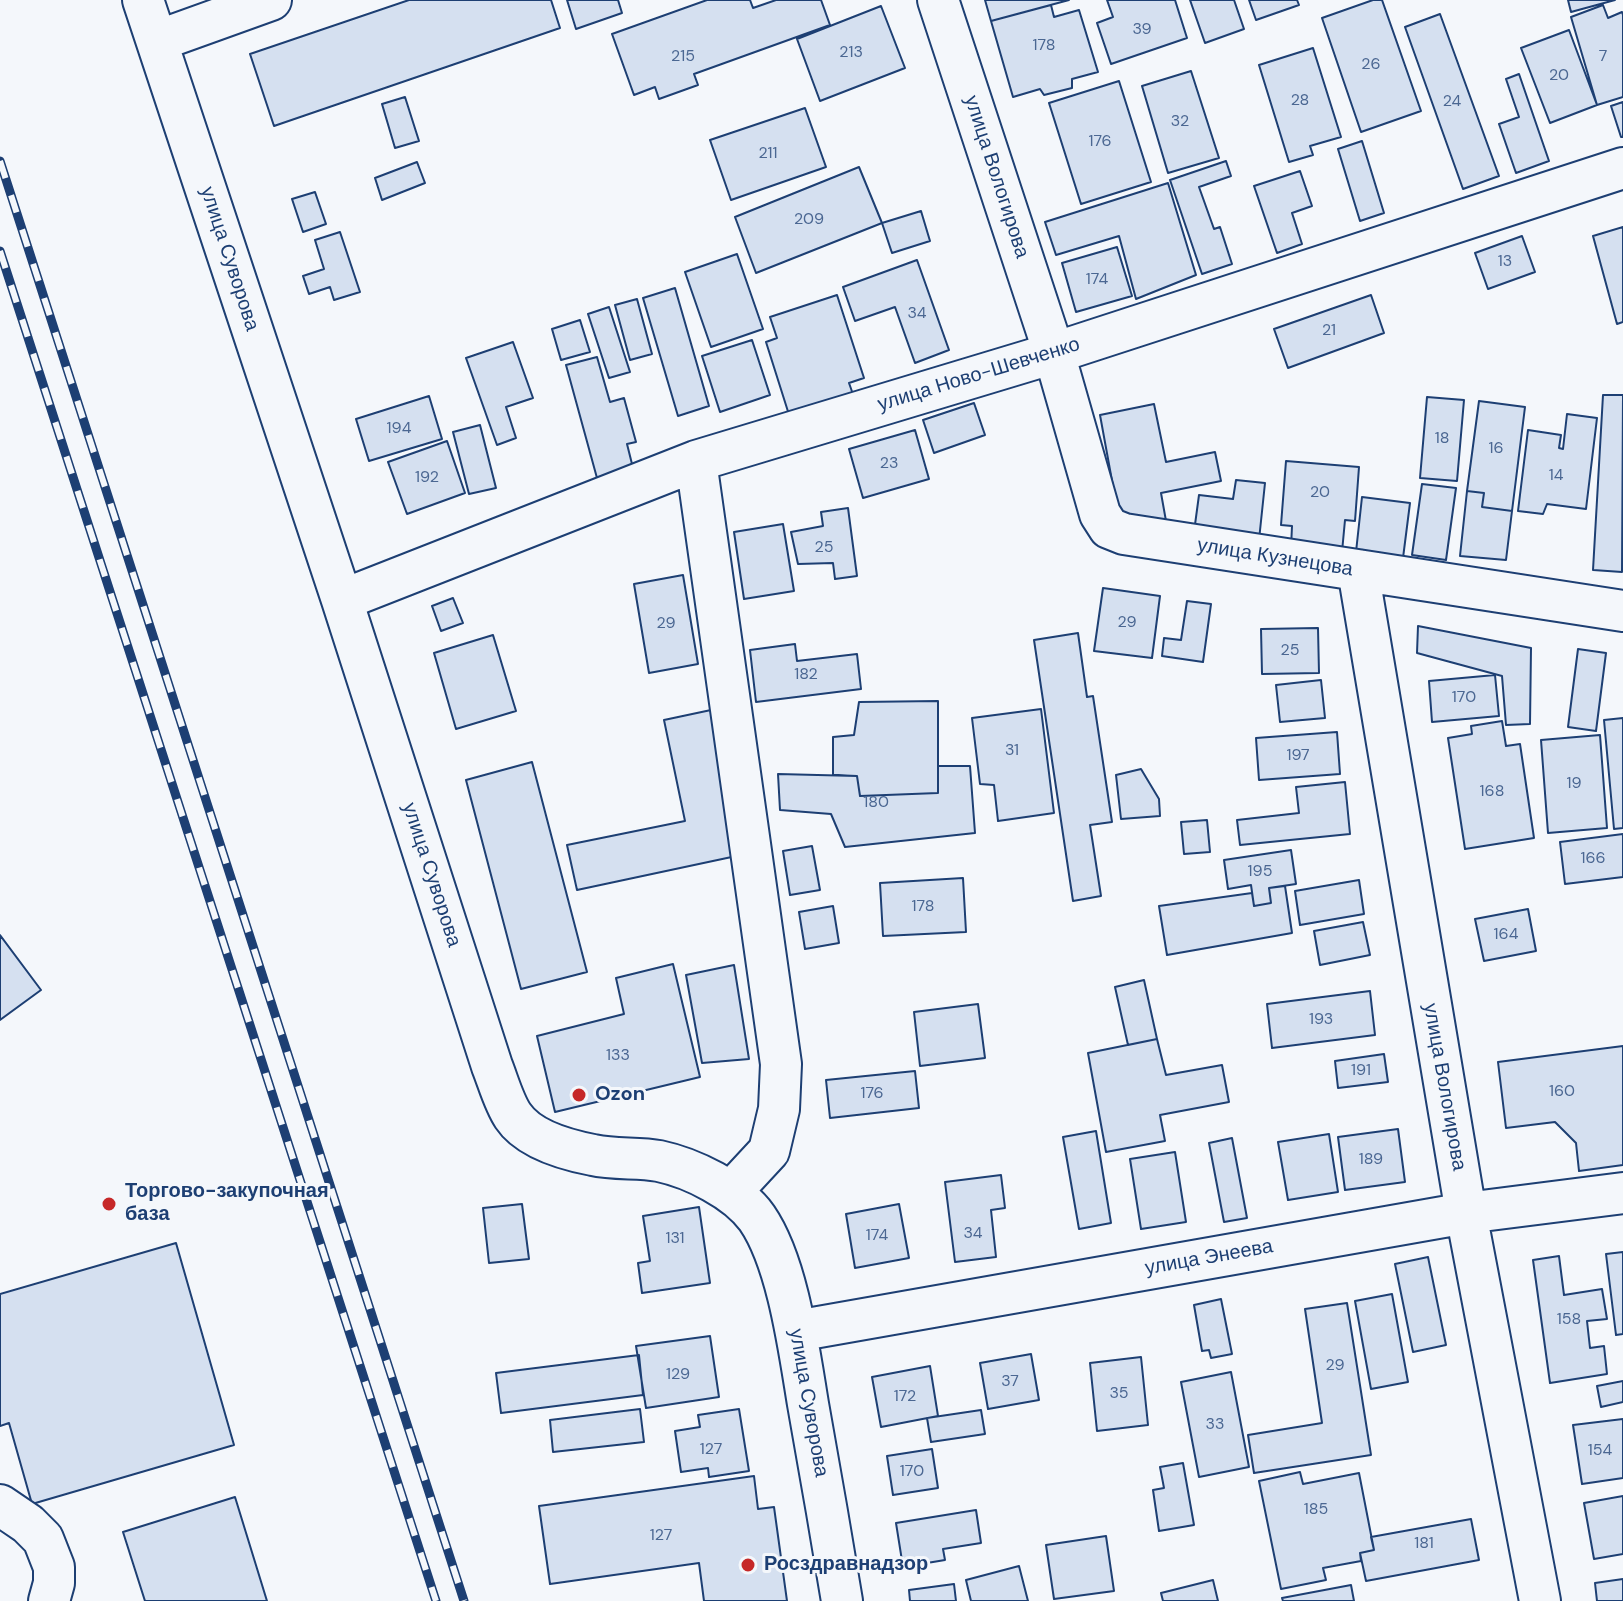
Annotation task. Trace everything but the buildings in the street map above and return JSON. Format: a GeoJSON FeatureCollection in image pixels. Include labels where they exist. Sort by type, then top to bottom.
{"type":"FeatureCollection","features":[{"type":"Feature","properties":{"kind":"street","name":"улица Суворова"},"geometry":{"type":"LineString","coordinates":[[143,0],[342,600],[492,1066],[513,1116],[526,1130],[550,1143],[594,1156],[658,1161],[687,1170],[731,1192],[756,1217],[779,1266],[796,1331],[842,1601]]}},
{"type":"Feature","properties":{"kind":"street"},"geometry":{"type":"LineString","coordinates":[[157,41],[271,0]]}},
{"type":"Feature","properties":{"kind":"street","name":"улица Вологирова"},"geometry":{"type":"LineString","coordinates":[[938,0],[1054,353]]}},
{"type":"Feature","properties":{"kind":"street","name":"улица Ново-Шевченко"},"geometry":{"type":"LineString","coordinates":[[342,600],[696,461],[1054,353],[1623,168]]}},
{"type":"Feature","properties":{"kind":"street","name":"улица Кузнецова"},"geometry":{"type":"LineString","coordinates":[[1054,353],[1100,514],[1109,528],[1124,534],[1623,611]]}},
{"type":"Feature","properties":{"kind":"street"},"geometry":{"type":"LineString","coordinates":[[696,461],[781,1064],[779,1109],[769,1151],[731,1192]]}},
{"type":"Feature","properties":{"kind":"street","name":"улица Вологирова"},"geometry":{"type":"LineString","coordinates":[[1358,570],[1466,1213],[1540,1601]]}},
{"type":"Feature","properties":{"kind":"street","name":"улица Энеева"},"geometry":{"type":"LineString","coordinates":[[796,1331],[1466,1213],[1623,1193]]}},
{"type":"Feature","properties":{"kind":"street"},"geometry":{"type":"LineString","coordinates":[[0,1505],[28,1524],[43,1539],[54,1567],[49,1601]]}},
{"type":"Feature","properties":{"kind":"railway"},"geometry":{"type":"LineString","coordinates":[[0,161],[464,1601]]}},
{"type":"Feature","properties":{"kind":"railway"},"geometry":{"type":"LineString","coordinates":[[0,251],[436,1601]]}},
{"type":"Feature","properties":{"kind":"place","name":"Ozon"},"geometry":{"type":"Point","coordinates":[579,1095]}},
{"type":"Feature","properties":{"kind":"place","name":"Торгово-закупочная база"},"geometry":{"type":"Point","coordinates":[109,1204]}},
{"type":"Feature","properties":{"kind":"place","name":"Росздравнадзор"},"geometry":{"type":"Point","coordinates":[748,1565]}}]}
